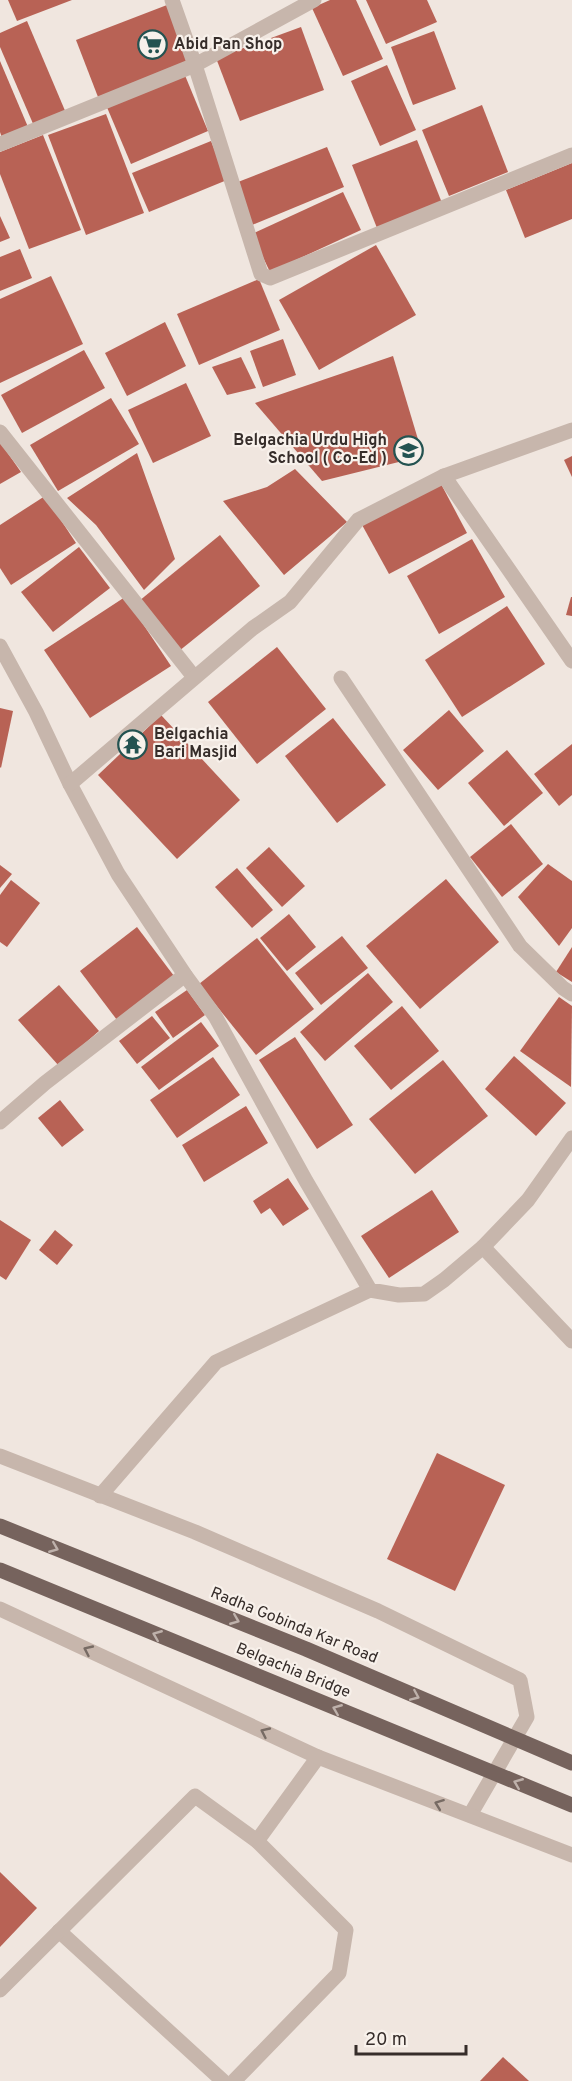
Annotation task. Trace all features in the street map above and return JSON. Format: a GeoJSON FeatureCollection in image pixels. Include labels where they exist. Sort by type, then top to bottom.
{"type":"FeatureCollection","features":[{"type":"Feature","properties":{"kind":"main road","name":"Radha Gobinda Kar Road"},"geometry":{"type":"LineString","coordinates":[[0,1526],[306,1649],[572,1763]]}},
{"type":"Feature","properties":{"kind":"main road","name":"Belgachia Bridge"},"geometry":{"type":"LineString","coordinates":[[0,1570],[572,1805]]}},
{"type":"Feature","properties":{"kind":"street"},"geometry":{"type":"LineString","coordinates":[[172,0],[261,274],[270,278],[572,155]]}},
{"type":"Feature","properties":{"kind":"street"},"geometry":{"type":"LineString","coordinates":[[0,144],[195,65],[314,0]]}},
{"type":"Feature","properties":{"kind":"street"},"geometry":{"type":"LineString","coordinates":[[70,784],[253,628],[290,602],[358,520],[444,476],[572,430]]}},
{"type":"Feature","properties":{"kind":"street"},"geometry":{"type":"LineString","coordinates":[[0,432],[194,677]]}},
{"type":"Feature","properties":{"kind":"street"},"geometry":{"type":"LineString","coordinates":[[444,476],[572,661]]}},
{"type":"Feature","properties":{"kind":"street"},"geometry":{"type":"LineString","coordinates":[[0,646],[118,874],[215,1016],[306,1181],[370,1290]]}},
{"type":"Feature","properties":{"kind":"street"},"geometry":{"type":"LineString","coordinates":[[341,678],[520,946],[572,994]]}},
{"type":"Feature","properties":{"kind":"street"},"geometry":{"type":"LineString","coordinates":[[0,1122],[45,1083],[185,975]]}},
{"type":"Feature","properties":{"kind":"street"},"geometry":{"type":"LineString","coordinates":[[100,1496],[216,1362],[370,1290],[399,1295],[424,1294],[483,1247],[528,1200],[572,1138]]}},
{"type":"Feature","properties":{"kind":"street"},"geometry":{"type":"LineString","coordinates":[[483,1247],[572,1341]]}},
{"type":"Feature","properties":{"kind":"street"},"geometry":{"type":"LineString","coordinates":[[0,1456],[195,1533],[378,1611],[520,1680],[527,1717],[470,1815]]}},
{"type":"Feature","properties":{"kind":"street"},"geometry":{"type":"LineString","coordinates":[[0,1609],[318,1757],[572,1855]]}},
{"type":"Feature","properties":{"kind":"street"},"geometry":{"type":"LineString","coordinates":[[257,1841],[318,1757]]}},
{"type":"Feature","properties":{"kind":"street"},"geometry":{"type":"LineString","coordinates":[[0,1990],[195,1796],[257,1841],[346,1930],[339,1973],[234,2081]]}},
{"type":"Feature","properties":{"kind":"street"},"geometry":{"type":"LineString","coordinates":[[59,1931],[223,2081]]}},
{"type":"Feature","properties":{"kind":"building"},"geometry":{"type":"Polygon","coordinates":[[[8,0],[72,0],[17,21],[8,0]]]}},
{"type":"Feature","properties":{"kind":"building"},"geometry":{"type":"Polygon","coordinates":[[[330,0],[356,0],[383,59],[343,76],[312,8],[330,0]]]}},
{"type":"Feature","properties":{"kind":"building"},"geometry":{"type":"Polygon","coordinates":[[[366,0],[427,0],[437,22],[386,44],[366,0]]]}},
{"type":"Feature","properties":{"kind":"building"},"geometry":{"type":"Polygon","coordinates":[[[167,5],[189,61],[98,97],[76,40],[167,5]]]}},
{"type":"Feature","properties":{"kind":"building"},"geometry":{"type":"Polygon","coordinates":[[[27,21],[66,113],[34,126],[0,47],[0,33],[27,21]]]}},
{"type":"Feature","properties":{"kind":"building"},"geometry":{"type":"Polygon","coordinates":[[[301,27],[324,90],[240,121],[216,58],[301,27]]]}},
{"type":"Feature","properties":{"kind":"building"},"geometry":{"type":"Polygon","coordinates":[[[434,31],[456,89],[413,105],[391,47],[434,31]]]}},
{"type":"Feature","properties":{"kind":"building"},"geometry":{"type":"Polygon","coordinates":[[[0,61],[28,127],[2,138],[0,132],[0,61]]]}},
{"type":"Feature","properties":{"kind":"building"},"geometry":{"type":"Polygon","coordinates":[[[387,65],[416,130],[380,146],[351,81],[387,65]]]}},
{"type":"Feature","properties":{"kind":"building"},"geometry":{"type":"Polygon","coordinates":[[[184,73],[208,131],[131,164],[106,105],[184,73]]]}},
{"type":"Feature","properties":{"kind":"building"},"geometry":{"type":"Polygon","coordinates":[[[482,105],[508,172],[449,196],[422,130],[482,105]]]}},
{"type":"Feature","properties":{"kind":"building"},"geometry":{"type":"Polygon","coordinates":[[[106,114],[144,213],[86,235],[48,135],[106,114]]]}},
{"type":"Feature","properties":{"kind":"building"},"geometry":{"type":"Polygon","coordinates":[[[43,135],[81,230],[29,249],[0,174],[0,152],[43,135]]]}},
{"type":"Feature","properties":{"kind":"building"},"geometry":{"type":"Polygon","coordinates":[[[417,140],[442,203],[377,228],[352,165],[417,140]]]}},
{"type":"Feature","properties":{"kind":"building"},"geometry":{"type":"Polygon","coordinates":[[[211,141],[227,180],[149,212],[132,173],[211,141]]]}},
{"type":"Feature","properties":{"kind":"building"},"geometry":{"type":"Polygon","coordinates":[[[327,147],[344,187],[252,225],[238,182],[327,147]]]}},
{"type":"Feature","properties":{"kind":"building"},"geometry":{"type":"Polygon","coordinates":[[[572,163],[572,219],[525,238],[506,190],[572,163]]]}},
{"type":"Feature","properties":{"kind":"building"},"geometry":{"type":"Polygon","coordinates":[[[343,192],[361,230],[270,272],[252,234],[343,192]]]}},
{"type":"Feature","properties":{"kind":"building"},"geometry":{"type":"Polygon","coordinates":[[[0,216],[10,238],[0,242],[0,216]]]}},
{"type":"Feature","properties":{"kind":"building"},"geometry":{"type":"Polygon","coordinates":[[[376,245],[416,315],[319,370],[279,300],[376,245]]]}},
{"type":"Feature","properties":{"kind":"building"},"geometry":{"type":"Polygon","coordinates":[[[20,249],[32,278],[0,291],[0,257],[20,249]]]}},
{"type":"Feature","properties":{"kind":"building"},"geometry":{"type":"Polygon","coordinates":[[[51,276],[83,344],[0,383],[0,299],[51,276]]]}},
{"type":"Feature","properties":{"kind":"building"},"geometry":{"type":"Polygon","coordinates":[[[259,279],[280,330],[199,365],[177,314],[259,279]]]}},
{"type":"Feature","properties":{"kind":"building"},"geometry":{"type":"Polygon","coordinates":[[[165,322],[186,366],[127,396],[105,353],[165,322]]]}},
{"type":"Feature","properties":{"kind":"building"},"geometry":{"type":"Polygon","coordinates":[[[283,339],[296,375],[263,387],[250,351],[283,339]]]}},
{"type":"Feature","properties":{"kind":"building"},"geometry":{"type":"Polygon","coordinates":[[[84,350],[105,388],[22,433],[1,395],[84,350]]]}},
{"type":"Feature","properties":{"kind":"building"},"geometry":{"type":"Polygon","coordinates":[[[393,356],[423,456],[322,481],[255,403],[393,356]]]}},
{"type":"Feature","properties":{"kind":"building"},"geometry":{"type":"Polygon","coordinates":[[[241,357],[256,388],[227,395],[212,367],[241,357]]]}},
{"type":"Feature","properties":{"kind":"building"},"geometry":{"type":"Polygon","coordinates":[[[186,383],[211,436],[153,463],[128,410],[186,383]]]}},
{"type":"Feature","properties":{"kind":"building"},"geometry":{"type":"Polygon","coordinates":[[[111,398],[139,444],[58,491],[30,445],[111,398]]]}},
{"type":"Feature","properties":{"kind":"building"},"geometry":{"type":"Polygon","coordinates":[[[0,442],[21,472],[0,484],[0,442]]]}},
{"type":"Feature","properties":{"kind":"building"},"geometry":{"type":"Polygon","coordinates":[[[137,453],[175,559],[144,590],[96,525],[67,498],[137,453]]]}},
{"type":"Feature","properties":{"kind":"building"},"geometry":{"type":"Polygon","coordinates":[[[572,456],[572,477],[564,460],[572,456]]]}},
{"type":"Feature","properties":{"kind":"building"},"geometry":{"type":"Polygon","coordinates":[[[295,469],[347,522],[284,575],[223,501],[267,487],[295,469]]]}},
{"type":"Feature","properties":{"kind":"building"},"geometry":{"type":"Polygon","coordinates":[[[440,482],[467,533],[389,574],[361,523],[440,482]]]}},
{"type":"Feature","properties":{"kind":"building"},"geometry":{"type":"Polygon","coordinates":[[[45,496],[76,543],[11,585],[0,568],[0,525],[45,496]]]}},
{"type":"Feature","properties":{"kind":"building"},"geometry":{"type":"Polygon","coordinates":[[[220,535],[260,586],[179,651],[139,601],[220,535]]]}},
{"type":"Feature","properties":{"kind":"building"},"geometry":{"type":"Polygon","coordinates":[[[472,539],[505,597],[439,634],[407,576],[472,539]]]}},
{"type":"Feature","properties":{"kind":"building"},"geometry":{"type":"Polygon","coordinates":[[[79,547],[110,588],[53,632],[21,592],[79,547]]]}},
{"type":"Feature","properties":{"kind":"building"},"geometry":{"type":"Polygon","coordinates":[[[125,597],[171,666],[90,718],[44,650],[125,597]]]}},
{"type":"Feature","properties":{"kind":"building"},"geometry":{"type":"Polygon","coordinates":[[[572,597],[572,616],[566,615],[572,597]]]}},
{"type":"Feature","properties":{"kind":"building"},"geometry":{"type":"Polygon","coordinates":[[[507,606],[545,664],[462,717],[425,660],[507,606]]]}},
{"type":"Feature","properties":{"kind":"building"},"geometry":{"type":"Polygon","coordinates":[[[277,647],[326,709],[257,764],[208,702],[277,647]]]}},
{"type":"Feature","properties":{"kind":"building"},"geometry":{"type":"Polygon","coordinates":[[[0,708],[13,711],[1,768],[0,767],[0,708]]]}},
{"type":"Feature","properties":{"kind":"building"},"geometry":{"type":"Polygon","coordinates":[[[449,710],[484,751],[438,790],[403,750],[449,710]]]}},
{"type":"Feature","properties":{"kind":"building"},"geometry":{"type":"Polygon","coordinates":[[[161,715],[240,800],[177,859],[98,775],[161,715]]]}},
{"type":"Feature","properties":{"kind":"building"},"geometry":{"type":"Polygon","coordinates":[[[333,718],[386,785],[337,823],[285,756],[333,718]]]}},
{"type":"Feature","properties":{"kind":"building"},"geometry":{"type":"Polygon","coordinates":[[[572,744],[572,795],[559,806],[534,774],[572,744]]]}},
{"type":"Feature","properties":{"kind":"building"},"geometry":{"type":"Polygon","coordinates":[[[507,750],[543,793],[504,826],[468,783],[507,750]]]}},
{"type":"Feature","properties":{"kind":"building"},"geometry":{"type":"Polygon","coordinates":[[[511,824],[543,864],[502,897],[470,857],[511,824]]]}},
{"type":"Feature","properties":{"kind":"building"},"geometry":{"type":"Polygon","coordinates":[[[269,847],[305,886],[282,907],[246,868],[269,847]]]}},
{"type":"Feature","properties":{"kind":"building"},"geometry":{"type":"Polygon","coordinates":[[[548,864],[572,881],[572,928],[559,946],[518,897],[548,864]]]}},
{"type":"Feature","properties":{"kind":"building"},"geometry":{"type":"Polygon","coordinates":[[[0,865],[12,874],[0,888],[0,865]]]}},
{"type":"Feature","properties":{"kind":"building"},"geometry":{"type":"Polygon","coordinates":[[[237,868],[273,910],[252,928],[215,887],[237,868]]]}},
{"type":"Feature","properties":{"kind":"building"},"geometry":{"type":"Polygon","coordinates":[[[446,879],[499,942],[420,1009],[366,946],[446,879]]]}},
{"type":"Feature","properties":{"kind":"building"},"geometry":{"type":"Polygon","coordinates":[[[11,880],[40,903],[7,947],[0,942],[0,895],[11,880]]]}},
{"type":"Feature","properties":{"kind":"building"},"geometry":{"type":"Polygon","coordinates":[[[289,914],[316,947],[287,971],[260,938],[289,914]]]}},
{"type":"Feature","properties":{"kind":"building"},"geometry":{"type":"Polygon","coordinates":[[[137,927],[174,976],[117,1020],[80,971],[137,927]]]}},
{"type":"Feature","properties":{"kind":"building"},"geometry":{"type":"Polygon","coordinates":[[[342,936],[368,968],[321,1005],[295,973],[342,936]]]}},
{"type":"Feature","properties":{"kind":"building"},"geometry":{"type":"Polygon","coordinates":[[[257,938],[314,1009],[256,1055],[199,984],[257,938]]]}},
{"type":"Feature","properties":{"kind":"building"},"geometry":{"type":"Polygon","coordinates":[[[572,947],[572,982],[556,972],[572,947]]]}},
{"type":"Feature","properties":{"kind":"building"},"geometry":{"type":"Polygon","coordinates":[[[368,973],[393,1002],[325,1061],[300,1032],[368,973]]]}},
{"type":"Feature","properties":{"kind":"building"},"geometry":{"type":"Polygon","coordinates":[[[59,985],[99,1031],[59,1066],[18,1020],[59,985]]]}},
{"type":"Feature","properties":{"kind":"building"},"geometry":{"type":"Polygon","coordinates":[[[187,990],[205,1015],[173,1038],[155,1012],[187,990]]]}},
{"type":"Feature","properties":{"kind":"building"},"geometry":{"type":"Polygon","coordinates":[[[559,997],[572,1006],[571,1087],[520,1051],[559,997]]]}},
{"type":"Feature","properties":{"kind":"building"},"geometry":{"type":"Polygon","coordinates":[[[402,1006],[439,1051],[391,1090],[354,1046],[402,1006]]]}},
{"type":"Feature","properties":{"kind":"building"},"geometry":{"type":"Polygon","coordinates":[[[152,1016],[170,1038],[137,1064],[119,1041],[152,1016]]]}},
{"type":"Feature","properties":{"kind":"building"},"geometry":{"type":"Polygon","coordinates":[[[201,1022],[219,1046],[159,1090],[141,1067],[201,1022]]]}},
{"type":"Feature","properties":{"kind":"building"},"geometry":{"type":"Polygon","coordinates":[[[295,1037],[353,1125],[317,1149],[259,1060],[295,1037]]]}},
{"type":"Feature","properties":{"kind":"building"},"geometry":{"type":"Polygon","coordinates":[[[514,1056],[566,1103],[536,1136],[485,1089],[514,1056]]]}},
{"type":"Feature","properties":{"kind":"building"},"geometry":{"type":"Polygon","coordinates":[[[213,1057],[240,1095],[177,1138],[150,1100],[213,1057]]]}},
{"type":"Feature","properties":{"kind":"building"},"geometry":{"type":"Polygon","coordinates":[[[443,1060],[488,1116],[415,1174],[369,1119],[443,1060]]]}},
{"type":"Feature","properties":{"kind":"building"},"geometry":{"type":"Polygon","coordinates":[[[60,1100],[84,1130],[62,1147],[38,1118],[60,1100]]]}},
{"type":"Feature","properties":{"kind":"building"},"geometry":{"type":"Polygon","coordinates":[[[246,1106],[268,1143],[204,1182],[182,1145],[246,1106]]]}},
{"type":"Feature","properties":{"kind":"building"},"geometry":{"type":"Polygon","coordinates":[[[288,1178],[309,1209],[283,1226],[270,1208],[261,1214],[253,1201],[288,1178]]]}},
{"type":"Feature","properties":{"kind":"building"},"geometry":{"type":"Polygon","coordinates":[[[432,1190],[459,1232],[389,1278],[361,1236],[432,1190]]]}},
{"type":"Feature","properties":{"kind":"building"},"geometry":{"type":"Polygon","coordinates":[[[0,1220],[31,1240],[6,1280],[0,1276],[0,1220]]]}},
{"type":"Feature","properties":{"kind":"building"},"geometry":{"type":"Polygon","coordinates":[[[55,1230],[73,1245],[57,1265],[39,1250],[55,1230]]]}},
{"type":"Feature","properties":{"kind":"building"},"geometry":{"type":"Polygon","coordinates":[[[437,1453],[505,1485],[455,1591],[387,1559],[437,1453]]]}},
{"type":"Feature","properties":{"kind":"building"},"geometry":{"type":"Polygon","coordinates":[[[0,1872],[37,1908],[0,1947],[0,1872]]]}},
{"type":"Feature","properties":{"kind":"building"},"geometry":{"type":"Polygon","coordinates":[[[503,2057],[529,2081],[480,2081],[503,2057]]]}},
{"type":"Feature","properties":{"kind":"place","name":"Abid Pan Shop"},"geometry":{"type":"Point","coordinates":[153,45]}},
{"type":"Feature","properties":{"kind":"place","name":"Belgachia Urdu High School ( Co-Ed )"},"geometry":{"type":"Point","coordinates":[408,450]}},
{"type":"Feature","properties":{"kind":"place","name":"Belgachia Bari Masjid"},"geometry":{"type":"Point","coordinates":[133,744]}}]}
